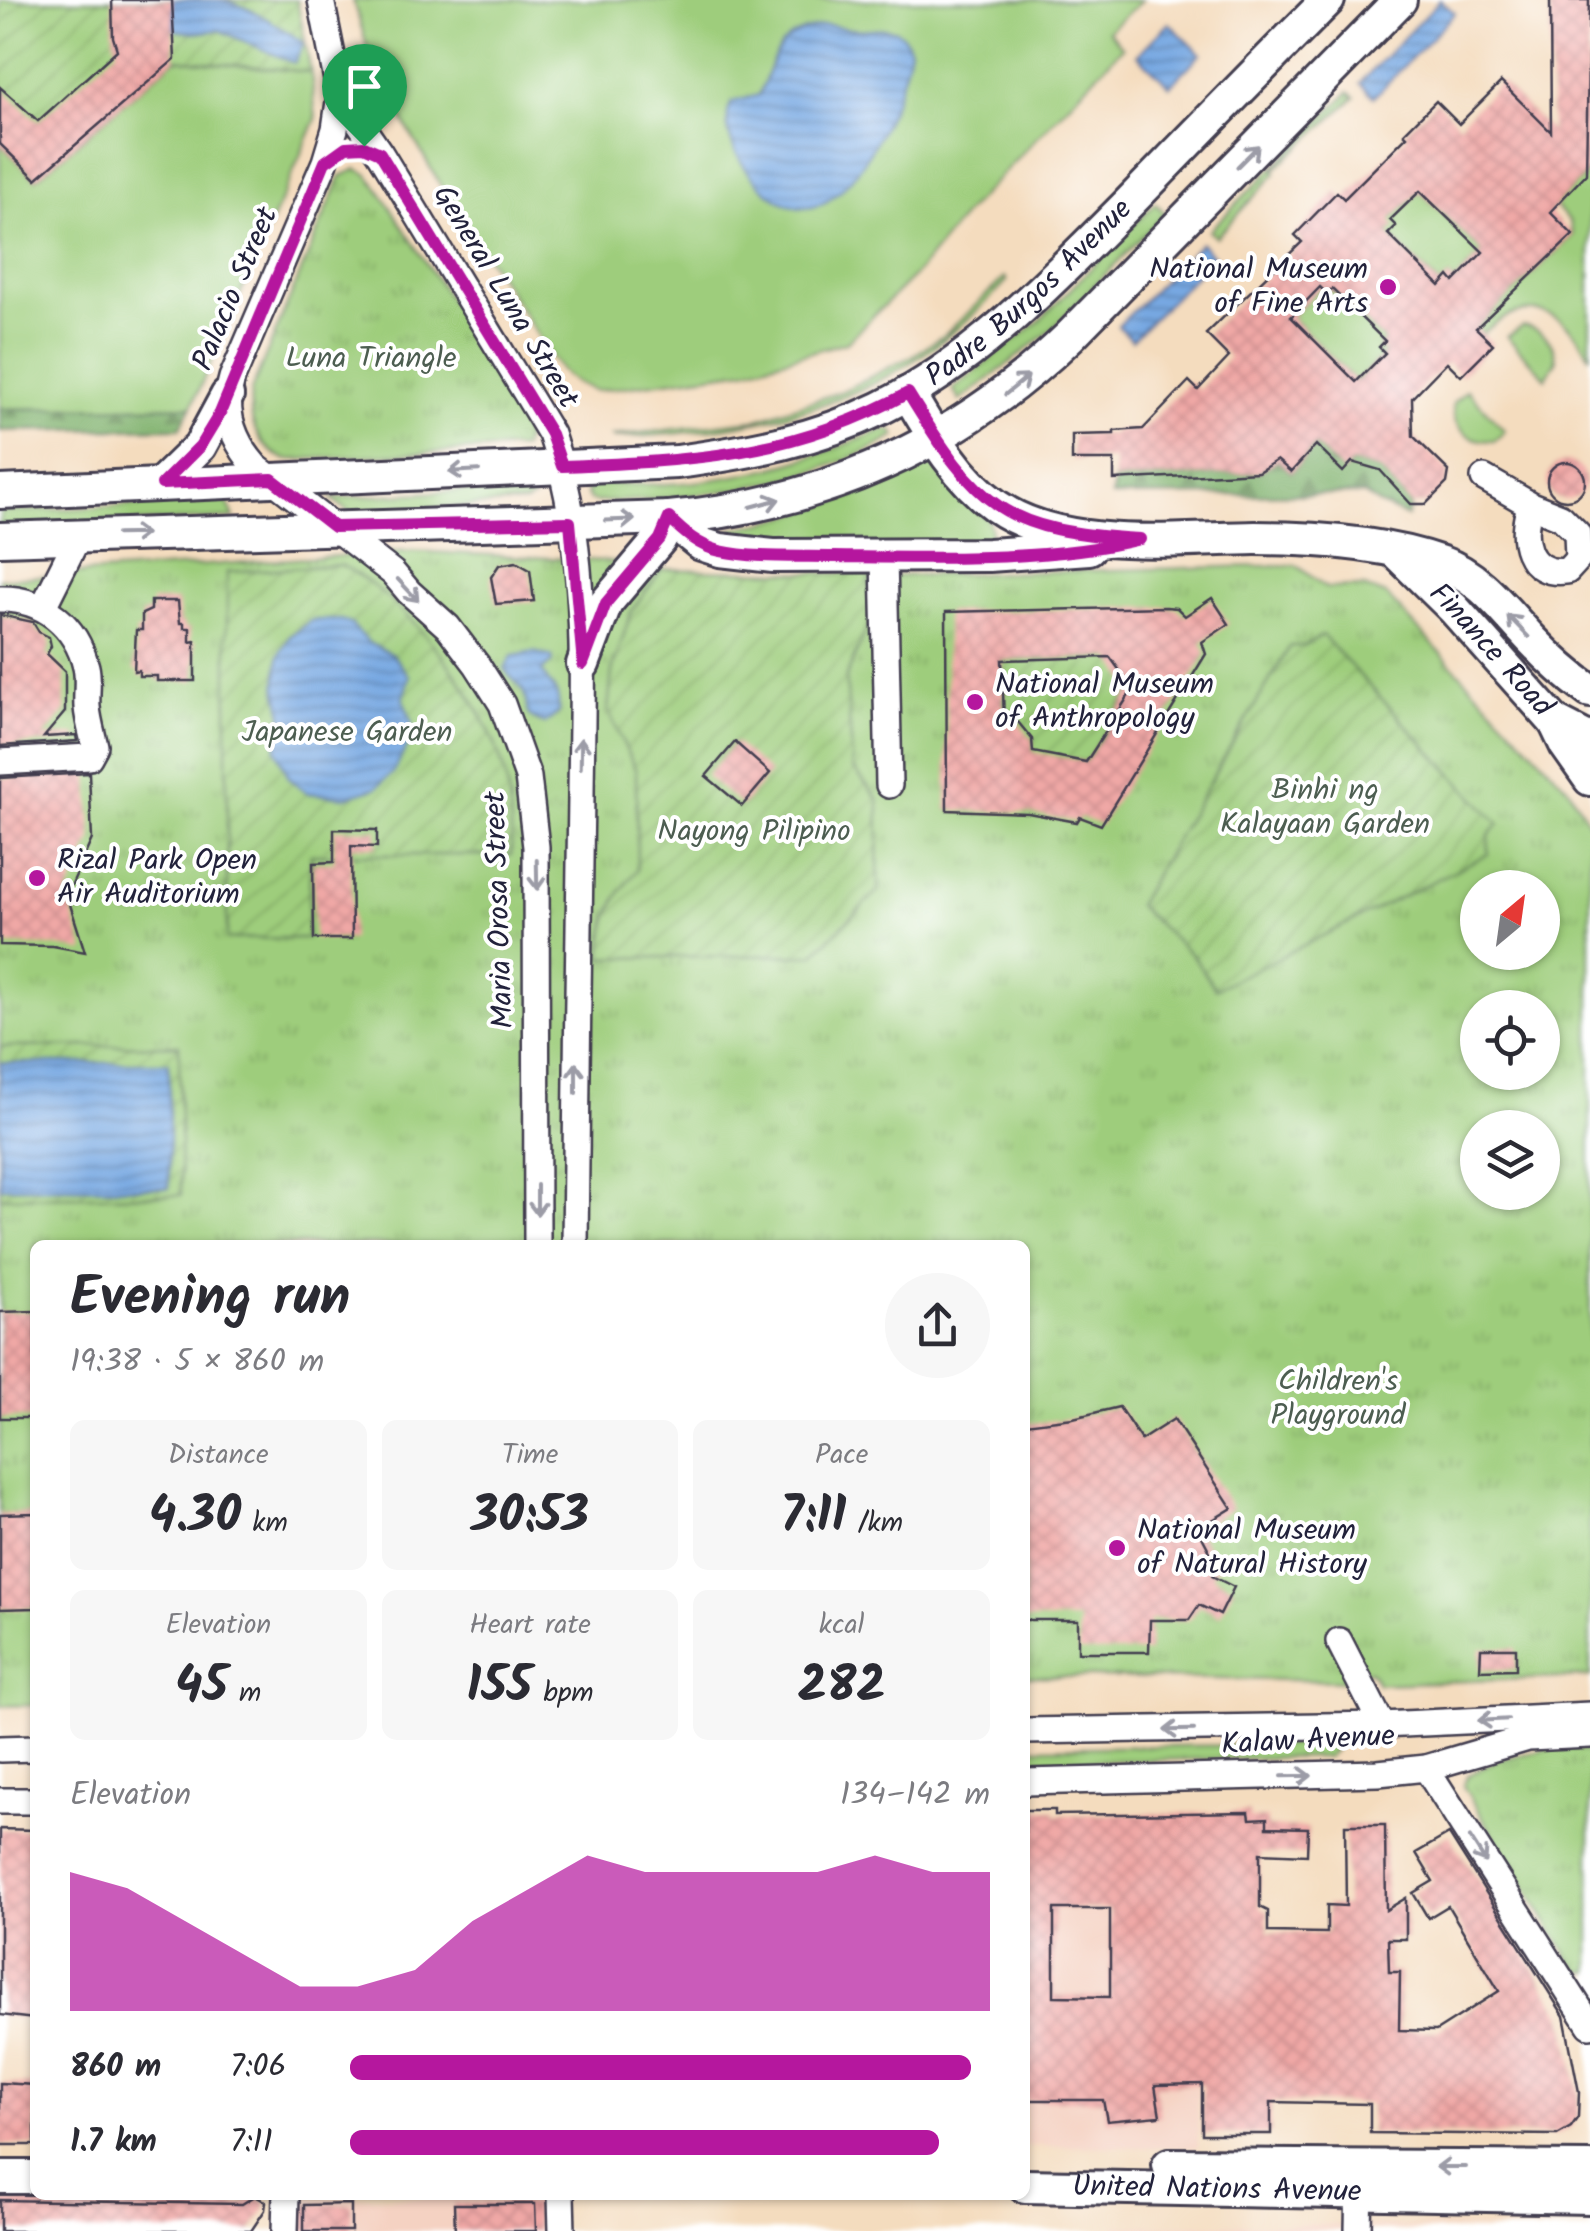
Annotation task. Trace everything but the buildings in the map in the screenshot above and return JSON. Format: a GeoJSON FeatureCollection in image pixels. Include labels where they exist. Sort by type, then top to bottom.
{"type":"FeatureCollection","features":[{"type":"Feature","properties":{"kind":"main road","name":"Padre Burgos Avenue"},"geometry":{"type":"LineString","coordinates":[[0,492],[677,462],[773,447],[860,417],[908,393],[956,362],[1029,303],[1328,0]]}},
{"type":"Feature","properties":{"kind":"main road","name":"Padre Burgos Avenue"},"geometry":{"type":"LineString","coordinates":[[0,539],[669,518],[750,507],[817,489],[936,438],[998,400],[1040,366],[1400,0]]}},
{"type":"Feature","properties":{"kind":"main road","name":"Finance Road"},"geometry":{"type":"LineString","coordinates":[[908,393],[964,476],[1016,518],[1054,531],[1140,539],[1333,540],[1443,563],[1483,589],[1562,671],[1590,690]]}},
{"type":"Feature","properties":{"kind":"main road"},"geometry":{"type":"LineString","coordinates":[[162,484],[200,446],[227,396]]}},
{"type":"Feature","properties":{"kind":"main road"},"geometry":{"type":"LineString","coordinates":[[990,555],[1001,548],[1004,540],[1005,522],[998,507]]}},
{"type":"Feature","properties":{"kind":"main road","name":"Finance Road"},"geometry":{"type":"LineString","coordinates":[[669,518],[685,534],[720,550],[773,556],[990,555],[1112,546],[1140,539]]}},
{"type":"Feature","properties":{"kind":"main road"},"geometry":{"type":"LineString","coordinates":[[583,664],[606,603],[660,539],[669,518]]}},
{"type":"Feature","properties":{"kind":"main road","name":"Finance Road"},"geometry":{"type":"LineString","coordinates":[[1397,553],[1555,722],[1590,740]]}},
{"type":"Feature","properties":{"kind":"main road"},"geometry":{"type":"LineString","coordinates":[[1555,722],[1590,779]]}},
{"type":"Feature","properties":{"kind":"main road"},"geometry":{"type":"LineString","coordinates":[[1548,2168],[1571,2160],[1590,2147]]}},
{"type":"Feature","properties":{"kind":"main road","name":"United Nations Avenue"},"geometry":{"type":"LineString","coordinates":[[1030,2166],[1359,2179],[1590,2197]]}},
{"type":"Feature","properties":{"kind":"main road","name":"United Nations Avenue"},"geometry":{"type":"LineString","coordinates":[[1030,2186],[1359,2179],[1590,2168]]}},
{"type":"Feature","properties":{"kind":"main road"},"geometry":{"type":"LineString","coordinates":[[0,2177],[30,2177]]}},
{"type":"Feature","properties":{"kind":"street","name":"General Luna Street"},"geometry":{"type":"LineString","coordinates":[[322,0],[340,95],[380,153],[551,434],[562,466]]}},
{"type":"Feature","properties":{"kind":"street","name":"Palacio Street"},"geometry":{"type":"LineString","coordinates":[[334,527],[256,467],[238,444],[227,396],[325,162],[340,95]]}},
{"type":"Feature","properties":{"kind":"street"},"geometry":{"type":"LineString","coordinates":[[325,162],[338,150],[354,146],[380,153]]}},
{"type":"Feature","properties":{"kind":"street"},"geometry":{"type":"LineString","coordinates":[[562,466],[583,664],[575,1240]]}},
{"type":"Feature","properties":{"kind":"street"},"geometry":{"type":"LineString","coordinates":[[1484,478],[1531,505]]}},
{"type":"Feature","properties":{"kind":"street","name":"Maria Orosa Street"},"geometry":{"type":"LineString","coordinates":[[334,527],[393,573],[448,627],[502,704],[528,776],[536,847],[537,1240]]}},
{"type":"Feature","properties":{"kind":"street"},"geometry":{"type":"LineString","coordinates":[[43,607],[79,535]]}},
{"type":"Feature","properties":{"kind":"street"},"geometry":{"type":"LineString","coordinates":[[884,558],[890,785]]}},
{"type":"Feature","properties":{"kind":"street"},"geometry":{"type":"LineString","coordinates":[[0,600],[43,607],[63,622],[86,668],[94,754],[0,762]]}},
{"type":"Feature","properties":{"kind":"street"},"geometry":{"type":"LineString","coordinates":[[1339,1641],[1382,1725]]}},
{"type":"Feature","properties":{"kind":"street","name":"Kalaw Avenue"},"geometry":{"type":"LineString","coordinates":[[1030,1731],[1382,1725],[1590,1714]]}},
{"type":"Feature","properties":{"kind":"street","name":"Kalaw Avenue"},"geometry":{"type":"LineString","coordinates":[[1030,1782],[1345,1776],[1426,1768],[1528,1738],[1590,1735]]}},
{"type":"Feature","properties":{"kind":"street"},"geometry":{"type":"LineString","coordinates":[[0,1749],[30,1748]]}},
{"type":"Feature","properties":{"kind":"street"},"geometry":{"type":"LineString","coordinates":[[1426,1768],[1590,2024]]}},
{"type":"Feature","properties":{"kind":"street"},"geometry":{"type":"LineString","coordinates":[[0,1801],[30,1800]]}},
{"type":"Feature","properties":{"kind":"street"},"geometry":{"type":"LineString","coordinates":[[1358,2231],[1359,2179]]}},
{"type":"Feature","properties":{"kind":"street"},"geometry":{"type":"LineString","coordinates":[[285,2231],[286,2200]]}},
{"type":"Feature","properties":{"kind":"street"},"geometry":{"type":"LineString","coordinates":[[561,2200],[562,2231]]}},
{"type":"Feature","properties":{"kind":"shaded area"},"geometry":{"type":"Polygon","coordinates":[[[1030,1809],[1055,1810],[1057,1911],[1198,1907],[1198,2148],[1030,2146],[1030,1809]]]}},
{"type":"Feature","properties":{"kind":"shaded area"},"geometry":{"type":"Polygon","coordinates":[[[293,2200],[544,2200],[544,2231],[293,2231],[293,2200]]]}},
{"type":"Feature","properties":{"kind":"shaded area"},"geometry":{"type":"Polygon","coordinates":[[[1116,2226],[1581,2229],[1116,2231],[1116,2226]]]}},
{"type":"Feature","properties":{"kind":"green space"},"geometry":{"type":"Polygon","coordinates":[[[0,0],[297,0],[311,72],[175,59],[36,179],[0,144],[0,0]]]}},
{"type":"Feature","properties":{"kind":"green space"},"geometry":{"type":"Polygon","coordinates":[[[353,0],[1142,0],[1108,31],[1123,47],[967,211],[917,273],[847,342],[746,370],[596,391],[574,382],[561,371],[445,193],[370,56],[353,0]]]}},
{"type":"Feature","properties":{"kind":"green space"},"geometry":{"type":"Polygon","coordinates":[[[175,59],[311,72],[316,119],[192,406],[0,409],[0,144],[37,178],[175,59]]]}},
{"type":"Feature","properties":{"kind":"green space"},"geometry":{"type":"Polygon","coordinates":[[[1349,92],[1355,97],[1274,170],[1276,173],[1216,237],[1209,231],[1349,92]]]}},
{"type":"Feature","properties":{"kind":"green space"},"geometry":{"type":"Polygon","coordinates":[[[1590,150],[1590,357],[1568,327],[1542,312],[1513,314],[1482,334],[1476,328],[1573,235],[1570,222],[1555,205],[1589,171],[1590,150]]]}},
{"type":"Feature","properties":{"kind":"green space","name":"Luna Triangle"},"geometry":{"type":"Polygon","coordinates":[[[357,169],[376,185],[510,393],[527,433],[523,448],[287,460],[268,449],[257,433],[251,413],[251,391],[341,176],[357,169]]]}},
{"type":"Feature","properties":{"kind":"green space"},"geometry":{"type":"Polygon","coordinates":[[[1420,191],[1483,252],[1454,282],[1449,277],[1440,286],[1388,234],[1390,220],[1420,191]]]}},
{"type":"Feature","properties":{"kind":"green space"},"geometry":{"type":"Polygon","coordinates":[[[1155,203],[1165,213],[1048,333],[960,401],[953,389],[1039,321],[1155,203]]]}},
{"type":"Feature","properties":{"kind":"green space"},"geometry":{"type":"Polygon","coordinates":[[[1005,277],[1007,281],[964,323],[920,356],[875,382],[828,402],[727,427],[612,436],[754,420],[840,392],[914,355],[947,333],[1005,277]]]}},
{"type":"Feature","properties":{"kind":"green space"},"geometry":{"type":"Polygon","coordinates":[[[1320,287],[1327,294],[1332,289],[1385,341],[1379,347],[1385,353],[1356,382],[1291,317],[1320,287]]]}},
{"type":"Feature","properties":{"kind":"green space"},"geometry":{"type":"Polygon","coordinates":[[[1523,326],[1541,333],[1553,348],[1556,361],[1546,378],[1507,337],[1523,326]]]}},
{"type":"Feature","properties":{"kind":"green space"},"geometry":{"type":"Polygon","coordinates":[[[1467,390],[1505,431],[1495,441],[1470,437],[1459,427],[1453,403],[1467,390]]]}},
{"type":"Feature","properties":{"kind":"green space"},"geometry":{"type":"Polygon","coordinates":[[[192,406],[180,428],[0,431],[0,409],[192,406]]]}},
{"type":"Feature","properties":{"kind":"green space"},"geometry":{"type":"Polygon","coordinates":[[[882,430],[892,430],[896,436],[827,467],[750,487],[671,498],[596,502],[586,492],[595,484],[693,482],[749,473],[803,459],[882,430]]]}},
{"type":"Feature","properties":{"kind":"green space"},"geometry":{"type":"Polygon","coordinates":[[[1316,445],[1343,471],[1353,462],[1380,470],[1411,504],[1407,517],[1364,494],[1112,496],[1114,480],[1258,472],[1277,460],[1291,472],[1316,445]]]}},
{"type":"Feature","properties":{"kind":"green space"},"geometry":{"type":"Polygon","coordinates":[[[932,462],[958,495],[988,519],[988,542],[849,553],[727,536],[734,529],[811,509],[932,462]]]}},
{"type":"Feature","properties":{"kind":"green space"},"geometry":{"type":"Polygon","coordinates":[[[530,487],[538,492],[525,503],[350,513],[331,498],[530,487]]]}},
{"type":"Feature","properties":{"kind":"green space"},"geometry":{"type":"Polygon","coordinates":[[[227,501],[234,518],[0,529],[0,512],[227,501]]]}},
{"type":"Feature","properties":{"kind":"green space","name":"Children's Playground"},"geometry":{"type":"Polygon","coordinates":[[[412,551],[607,561],[662,569],[885,576],[1296,565],[1326,588],[1364,587],[1386,595],[1569,789],[1590,824],[1590,1677],[1378,1684],[1370,1671],[1348,1674],[1348,1681],[1030,1676],[1030,1240],[30,1240],[30,1705],[0,1706],[0,579],[412,551]]]}},
{"type":"Feature","properties":{"kind":"green space","name":"Japanese Garden"},"geometry":{"type":"Polygon","coordinates":[[[341,565],[366,581],[417,626],[462,683],[480,713],[504,771],[511,813],[511,855],[311,855],[307,938],[227,939],[227,572],[341,565]]]}},
{"type":"Feature","properties":{"kind":"green space","name":"Nayong Pilipino"},"geometry":{"type":"Polygon","coordinates":[[[662,569],[869,574],[870,621],[846,677],[853,768],[879,800],[878,891],[813,955],[602,958],[611,911],[637,870],[636,771],[608,710],[612,671],[631,612],[662,569]]]}},
{"type":"Feature","properties":{"kind":"green space","name":"Binhi ng Kalayaan Garden"},"geometry":{"type":"Polygon","coordinates":[[[1322,635],[1499,824],[1489,835],[1488,854],[1215,989],[1193,956],[1137,905],[1290,646],[1304,646],[1322,635]]]}},
{"type":"Feature","properties":{"kind":"green space"},"geometry":{"type":"Polygon","coordinates":[[[1124,657],[1140,678],[1086,762],[1033,754],[1032,739],[1004,722],[1002,660],[1124,657]]]}},
{"type":"Feature","properties":{"kind":"green space"},"geometry":{"type":"Polygon","coordinates":[[[179,1045],[181,1195],[0,1197],[0,1047],[179,1045]]]}},
{"type":"Feature","properties":{"kind":"green space"},"geometry":{"type":"Polygon","coordinates":[[[1326,1744],[1334,1750],[1327,1757],[1030,1762],[1030,1748],[1326,1744]]]}},
{"type":"Feature","properties":{"kind":"green space"},"geometry":{"type":"Polygon","coordinates":[[[1565,1745],[1590,1752],[1590,1972],[1581,1972],[1572,1963],[1463,1786],[1467,1776],[1497,1760],[1565,1745]]]}},
{"type":"Feature","properties":{"kind":"water"},"geometry":{"type":"Polygon","coordinates":[[[172,0],[231,2],[264,17],[304,43],[294,63],[219,30],[174,30],[172,0]]]}},
{"type":"Feature","properties":{"kind":"water"},"geometry":{"type":"Polygon","coordinates":[[[1440,0],[1455,13],[1374,97],[1360,83],[1440,0]]]}},
{"type":"Feature","properties":{"kind":"water"},"geometry":{"type":"Polygon","coordinates":[[[1169,23],[1201,54],[1170,86],[1137,55],[1169,23]]]}},
{"type":"Feature","properties":{"kind":"water"},"geometry":{"type":"Polygon","coordinates":[[[825,25],[893,30],[900,33],[910,49],[887,118],[859,169],[824,203],[805,208],[774,197],[746,169],[729,134],[728,117],[732,102],[759,95],[775,56],[787,40],[825,25]]]}},
{"type":"Feature","properties":{"kind":"water"},"geometry":{"type":"Polygon","coordinates":[[[1201,243],[1214,257],[1132,340],[1118,326],[1201,243]]]}},
{"type":"Feature","properties":{"kind":"water"},"geometry":{"type":"Polygon","coordinates":[[[312,620],[342,620],[352,625],[369,643],[393,655],[409,676],[403,699],[412,722],[409,742],[393,773],[376,788],[346,797],[307,793],[289,778],[276,749],[283,715],[276,685],[279,656],[290,636],[312,620]]]}},
{"type":"Feature","properties":{"kind":"water"},"geometry":{"type":"Polygon","coordinates":[[[534,652],[552,657],[553,662],[542,670],[556,691],[558,713],[545,724],[528,714],[522,689],[505,669],[512,656],[534,652]]]}},
{"type":"Feature","properties":{"kind":"water"},"geometry":{"type":"Polygon","coordinates":[[[0,1063],[169,1063],[169,1188],[0,1187],[0,1063]]]}},
{"type":"Feature","properties":{"kind":"place","name":"National Museum of Fine Arts"},"geometry":{"type":"Point","coordinates":[1388,287]}},
{"type":"Feature","properties":{"kind":"place","name":"National Museum of Anthropology"},"geometry":{"type":"Point","coordinates":[975,702]}},
{"type":"Feature","properties":{"kind":"place","name":"Rizal Park Open Air Auditorium"},"geometry":{"type":"Point","coordinates":[37,878]}},
{"type":"Feature","properties":{"kind":"place","name":"National Museum of Natural History"},"geometry":{"type":"Point","coordinates":[1117,1548]}},
{"type":"Feature","properties":{"kind":"route"},"geometry":{"type":"LineString","coordinates":[[364,146],[380,153],[551,434],[562,466],[677,462],[773,447],[860,417],[908,393],[964,476],[998,507],[1016,518],[1054,531],[1140,539],[1112,546],[990,555],[773,556],[702,544],[669,518],[660,539],[606,603],[583,664],[570,522],[334,527],[272,479],[162,484],[189,460],[220,413],[325,162],[338,150],[364,146]]}}]}
